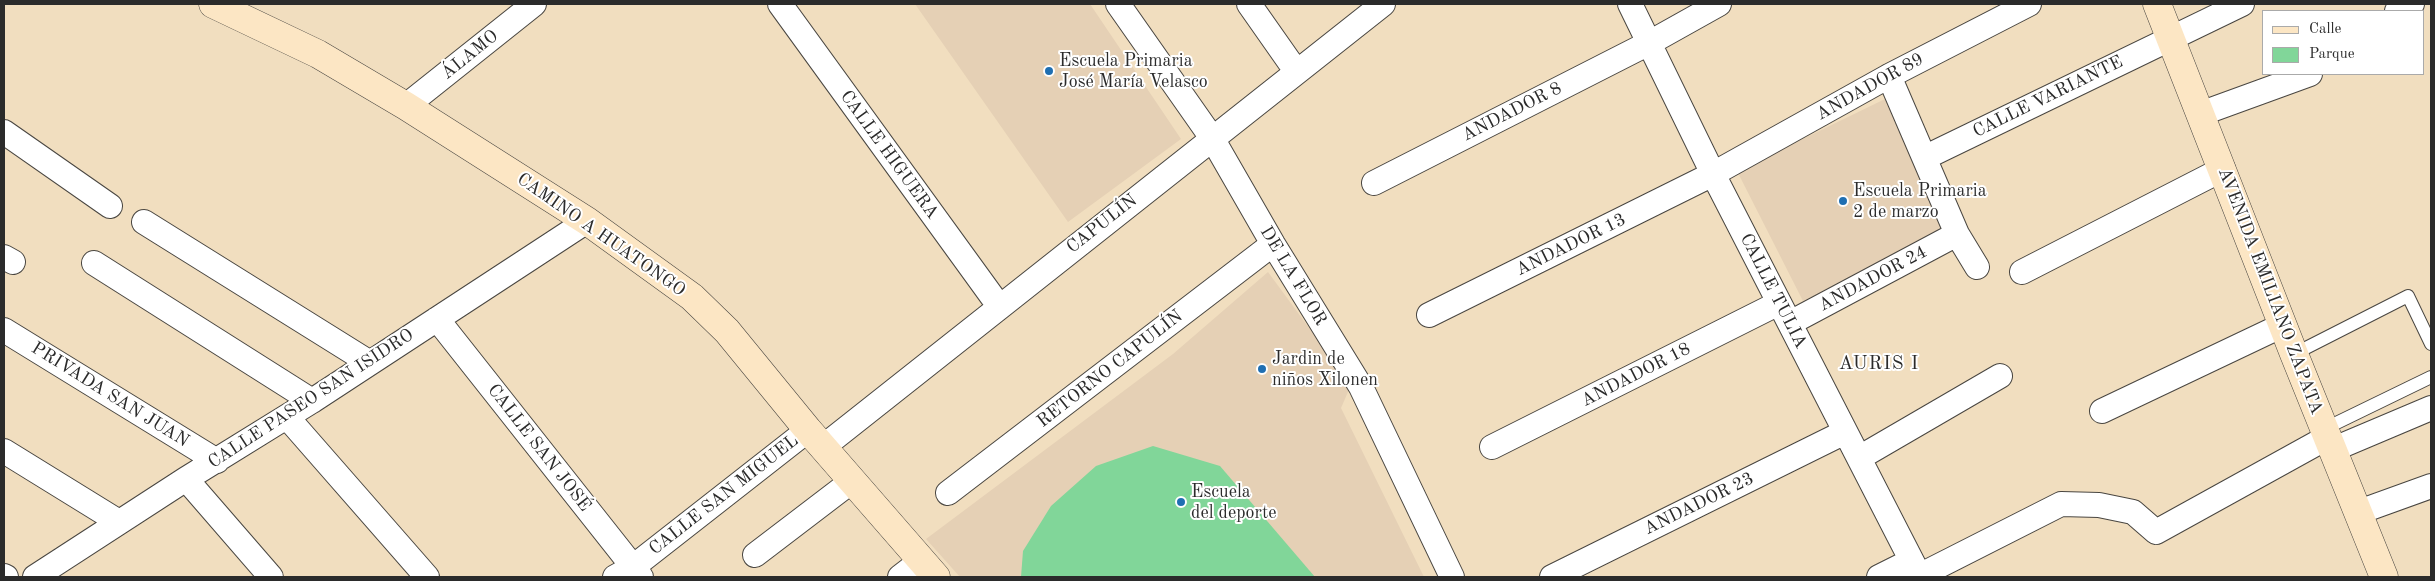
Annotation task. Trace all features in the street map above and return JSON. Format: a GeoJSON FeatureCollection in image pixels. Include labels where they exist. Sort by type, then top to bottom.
{"type":"FeatureCollection","features":[{"type":"Feature","properties":{"kind":"main road","name":"CAMINO A HUATONGO"},"geometry":{"type":"LineString","coordinates":[[213,4],[318,54],[406,106],[587,221],[664,276],[727,331],[815,438],[929,569]]}},
{"type":"Feature","properties":{"kind":"main road","name":"AVENIDA EMILIANO ZAPATA"},"geometry":{"type":"LineString","coordinates":[[2157,4],[2294,354],[2360,512],[2383,577]]}},
{"type":"Feature","properties":{"kind":"street","name":"ÁLAMO"},"geometry":{"type":"LineString","coordinates":[[406,106],[534,4]]}},
{"type":"Feature","properties":{"kind":"street","name":"CALLE HIGUERA"},"geometry":{"type":"LineString","coordinates":[[780,4],[999,306]]}},
{"type":"Feature","properties":{"kind":"street","name":"DE LA FLOR"},"geometry":{"type":"LineString","coordinates":[[1118,4],[1212,138],[1272,244],[1361,387],[1452,577]]}},
{"type":"Feature","properties":{"kind":"street"},"geometry":{"type":"LineString","coordinates":[[1250,4],[1296,71]]}},
{"type":"Feature","properties":{"kind":"street","name":"CAPULÍN"},"geometry":{"type":"LineString","coordinates":[[815,438],[999,306],[1383,4]]}},
{"type":"Feature","properties":{"kind":"street","name":"CALLE TULIA"},"geometry":{"type":"LineString","coordinates":[[1630,4],[1651,42],[1713,174],[1917,571]]}},
{"type":"Feature","properties":{"kind":"street","name":"ANDADOR 8"},"geometry":{"type":"LineString","coordinates":[[1374,182],[1651,42],[1719,4]]}},
{"type":"Feature","properties":{"kind":"street","name":"ANDADOR 89"},"geometry":{"type":"LineString","coordinates":[[1713,174],[1889,76],[2029,4]]}},
{"type":"Feature","properties":{"kind":"street","name":"CALLE VARIANTE"},"geometry":{"type":"LineString","coordinates":[[1926,157],[2242,4]]}},
{"type":"Feature","properties":{"kind":"street"},"geometry":{"type":"LineString","coordinates":[[2399,10],[2412,4]]}},
{"type":"Feature","properties":{"kind":"street"},"geometry":{"type":"LineString","coordinates":[[2200,114],[2307,75]]}},
{"type":"Feature","properties":{"kind":"street"},"geometry":{"type":"LineString","coordinates":[[1889,76],[1926,157],[1957,234],[1977,267]]}},
{"type":"Feature","properties":{"kind":"street"},"geometry":{"type":"LineString","coordinates":[[4,132],[110,206]]}},
{"type":"Feature","properties":{"kind":"street"},"geometry":{"type":"LineString","coordinates":[[2022,272],[2222,169]]}},
{"type":"Feature","properties":{"kind":"street","name":"ANDADOR 13"},"geometry":{"type":"LineString","coordinates":[[1429,315],[1713,174]]}},
{"type":"Feature","properties":{"kind":"street","name":"CALLE PASEO SAN ISIDRO"},"geometry":{"type":"LineString","coordinates":[[41,576],[186,479],[370,364],[587,221]]}},
{"type":"Feature","properties":{"kind":"street"},"geometry":{"type":"LineString","coordinates":[[144,222],[370,364]]}},
{"type":"Feature","properties":{"kind":"street","name":"ANDADOR 24"},"geometry":{"type":"LineString","coordinates":[[1785,313],[1957,234]]}},
{"type":"Feature","properties":{"kind":"street","name":"RETORNO CAPULÍN"},"geometry":{"type":"LineString","coordinates":[[948,493],[1272,244]]}},
{"type":"Feature","properties":{"kind":"street"},"geometry":{"type":"LineString","coordinates":[[94,263],[312,401]]}},
{"type":"Feature","properties":{"kind":"street","name":"ANDADOR 18"},"geometry":{"type":"LineString","coordinates":[[1492,447],[1785,313]]}},
{"type":"Feature","properties":{"kind":"street","name":"CALLE SAN JOSÉ"},"geometry":{"type":"LineString","coordinates":[[437,319],[630,574]]}},
{"type":"Feature","properties":{"kind":"street"},"geometry":{"type":"LineString","coordinates":[[2102,411],[2283,325]]}},
{"type":"Feature","properties":{"kind":"street","name":"PRIVADA SAN JUAN"},"geometry":{"type":"LineString","coordinates":[[4,330],[217,461]]}},
{"type":"Feature","properties":{"kind":"street"},"geometry":{"type":"LineString","coordinates":[[1859,458],[2000,376]]}},
{"type":"Feature","properties":{"kind":"street"},"geometry":{"type":"LineString","coordinates":[[1879,577],[1917,571],[2061,504],[2099,505],[2133,512],[2156,532],[2329,439],[2431,408]]}},
{"type":"Feature","properties":{"kind":"street"},"geometry":{"type":"LineString","coordinates":[[287,417],[427,577]]}},
{"type":"Feature","properties":{"kind":"street","name":"ANDADOR 23"},"geometry":{"type":"LineString","coordinates":[[1552,577],[1845,432]]}},
{"type":"Feature","properties":{"kind":"street","name":"CALLE SAN MIGUEL"},"geometry":{"type":"LineString","coordinates":[[630,574],[815,438]]}},
{"type":"Feature","properties":{"kind":"street"},"geometry":{"type":"LineString","coordinates":[[4,452],[120,522]]}},
{"type":"Feature","properties":{"kind":"street"},"geometry":{"type":"LineString","coordinates":[[186,479],[271,577]]}},
{"type":"Feature","properties":{"kind":"street"},"geometry":{"type":"LineString","coordinates":[[755,555],[852,481]]}},
{"type":"Feature","properties":{"kind":"street"},"geometry":{"type":"LineString","coordinates":[[2360,512],[2431,486]]}},
{"type":"Feature","properties":{"kind":"street"},"geometry":{"type":"LineString","coordinates":[[900,577],[929,569]]}},
{"type":"Feature","properties":{"kind":"lane"},"geometry":{"type":"LineString","coordinates":[[2294,354],[2408,296],[2431,344]]}},
{"type":"Feature","properties":{"kind":"lane"},"geometry":{"type":"LineString","coordinates":[[2329,439],[2431,377]]}},
{"type":"Feature","properties":{"kind":"shaded area","name":"Escuela Primaria José María Velasco"},"geometry":{"type":"Polygon","coordinates":[[[915,4],[1090,4],[1181,139],[1068,222],[915,4]]]}},
{"type":"Feature","properties":{"kind":"shaded area","name":"Escuela Primaria 2 de marzo"},"geometry":{"type":"Polygon","coordinates":[[[1885,99],[1948,232],[1803,301],[1737,171],[1885,99]]]}},
{"type":"Feature","properties":{"kind":"shaded area","name":"Escuela del deporte"},"geometry":{"type":"Polygon","coordinates":[[[1268,272],[1351,385],[1341,408],[1424,577],[960,577],[926,539],[1173,354],[1268,272]]]}},
{"type":"Feature","properties":{"kind":"green space"},"geometry":{"type":"Polygon","coordinates":[[[1153,446],[1220,466],[1315,577],[1021,577],[1023,551],[1051,506],[1096,466],[1153,446]]]}},
{"type":"Feature","properties":{"kind":"place","name":"Escuela Primaria José María Velasco"},"geometry":{"type":"Point","coordinates":[1049,71]}},
{"type":"Feature","properties":{"kind":"place","name":"Escuela Primaria 2 de marzo"},"geometry":{"type":"Point","coordinates":[1843,201]}},
{"type":"Feature","properties":{"kind":"place","name":"Jardin de niños Xilonen"},"geometry":{"type":"Point","coordinates":[1262,369]}},
{"type":"Feature","properties":{"kind":"place","name":"Escuela del deporte"},"geometry":{"type":"Point","coordinates":[1181,502]}},
{"type":"Feature","properties":{"kind":"district","name":"AURIS I"},"geometry":{"type":"Point","coordinates":[1879,364]}}]}
